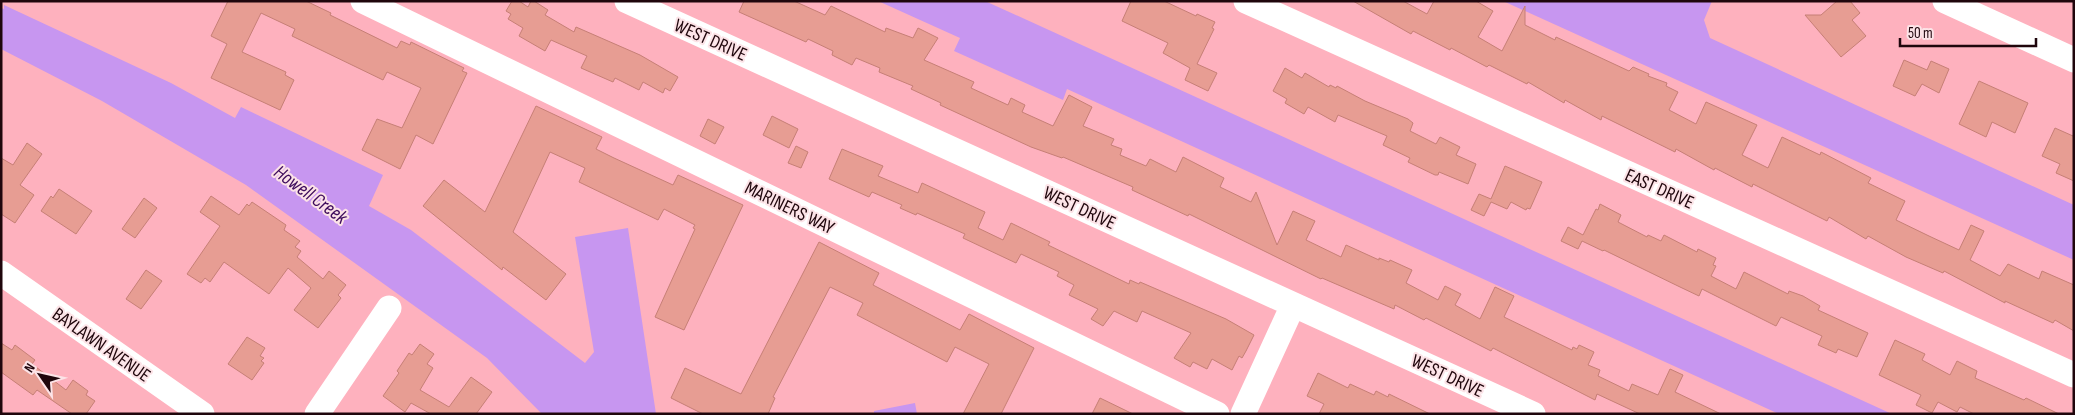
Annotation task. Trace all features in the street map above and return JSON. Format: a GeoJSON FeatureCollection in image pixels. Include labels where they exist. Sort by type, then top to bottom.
{"type":"FeatureCollection","features":[{"type":"Feature","properties":{"kind":"street","name":"MARINERS WAY"},"geometry":{"type":"LineString","coordinates":[[363,1],[1217,414]]}},
{"type":"Feature","properties":{"kind":"street","name":"WEST DRIVE"},"geometry":{"type":"LineString","coordinates":[[627,1],[1533,414]]}},
{"type":"Feature","properties":{"kind":"street","name":"EAST DRIVE"},"geometry":{"type":"LineString","coordinates":[[1246,1],[2074,375]]}},
{"type":"Feature","properties":{"kind":"street"},"geometry":{"type":"LineString","coordinates":[[1946,1],[2074,60]]}},
{"type":"Feature","properties":{"kind":"street","name":"BAYLAWN AVENUE"},"geometry":{"type":"LineString","coordinates":[[1,273],[202,414]]}},
{"type":"Feature","properties":{"kind":"street"},"geometry":{"type":"LineString","coordinates":[[1243,414],[1293,305]]}},
{"type":"Feature","properties":{"kind":"street"},"geometry":{"type":"LineString","coordinates":[[317,414],[390,308]]}},
{"type":"Feature","properties":{"kind":"water"},"geometry":{"type":"Polygon","coordinates":[[[878,1],[985,1],[1892,414],[1779,414],[1067,89],[1063,100],[954,51],[960,38],[878,1]]]}},
{"type":"Feature","properties":{"kind":"water"},"geometry":{"type":"Polygon","coordinates":[[[1503,1],[1712,1],[1704,20],[1710,38],[2074,205],[2074,260],[1503,1]]]}},
{"type":"Feature","properties":{"kind":"water","name":"Howell Creek"},"geometry":{"type":"Polygon","coordinates":[[[4,5],[171,83],[235,118],[241,107],[383,175],[369,206],[411,230],[585,363],[594,352],[575,237],[628,228],[656,414],[542,414],[487,358],[246,185],[102,101],[1,49],[1,8],[4,9],[4,5]]]}},
{"type":"Feature","properties":{"kind":"water"},"geometry":{"type":"Polygon","coordinates":[[[915,403],[917,414],[874,414],[874,411],[915,403]]]}},
{"type":"Feature","properties":{"kind":"building"},"geometry":{"type":"Polygon","coordinates":[[[228,1],[306,1],[397,48],[401,41],[410,45],[411,42],[464,68],[462,71],[467,73],[433,144],[416,135],[400,169],[362,150],[377,119],[402,128],[421,88],[387,72],[383,80],[292,36],[295,29],[261,13],[242,52],[286,72],[285,75],[294,80],[280,110],[211,78],[227,44],[211,36],[228,1]]]}},
{"type":"Feature","properties":{"kind":"building"},"geometry":{"type":"Polygon","coordinates":[[[512,1],[519,1],[528,7],[531,1],[534,1],[548,10],[545,15],[574,32],[576,27],[640,55],[678,77],[670,91],[665,88],[663,93],[643,82],[639,90],[615,78],[613,82],[581,68],[587,56],[551,40],[545,51],[519,36],[523,28],[508,19],[511,14],[506,11],[512,1]]]}},
{"type":"Feature","properties":{"kind":"building"},"geometry":{"type":"Polygon","coordinates":[[[744,1],[794,1],[825,15],[831,6],[885,32],[886,28],[913,38],[918,28],[938,38],[924,60],[974,82],[971,88],[1008,105],[1011,98],[1025,105],[1022,112],[1053,126],[1069,95],[1092,107],[1083,126],[1114,139],[1111,145],[1122,149],[1120,155],[1146,166],[1150,159],[1176,172],[1183,157],[1224,178],[1220,187],[1251,202],[1256,192],[1277,245],[1293,211],[1315,221],[1306,240],[1341,257],[1346,245],[1379,260],[1379,258],[1389,262],[1390,260],[1412,270],[1406,283],[1438,300],[1445,286],[1461,294],[1455,305],[1480,319],[1495,287],[1514,296],[1504,317],[1572,350],[1573,347],[1577,349],[1579,345],[1594,352],[1588,365],[1600,370],[1598,376],[1629,391],[1632,384],[1658,395],[1670,369],[1683,375],[1675,392],[1721,414],[1640,414],[1597,394],[1595,400],[1493,348],[1491,351],[1426,318],[1424,320],[1395,305],[1394,309],[1321,279],[1189,214],[1188,216],[1132,190],[1133,187],[1063,157],[1031,147],[940,105],[941,103],[911,89],[913,86],[879,72],[880,68],[856,58],[852,65],[832,55],[833,51],[808,39],[806,42],[739,12],[744,1]]]}},
{"type":"Feature","properties":{"kind":"building"},"geometry":{"type":"Polygon","coordinates":[[[1131,1],[1164,1],[1196,16],[1197,14],[1215,22],[1212,28],[1214,29],[1197,64],[1217,73],[1208,91],[1185,80],[1190,68],[1163,53],[1168,43],[1122,21],[1131,1]]]}},
{"type":"Feature","properties":{"kind":"building"},"geometry":{"type":"Polygon","coordinates":[[[1353,1],[1403,1],[1427,14],[1434,1],[1476,1],[1493,11],[1478,37],[1502,51],[1525,6],[1525,25],[1555,40],[1556,37],[1629,71],[1633,67],[1649,74],[1648,76],[1667,83],[1666,86],[1678,92],[1669,110],[1696,124],[1706,102],[1757,125],[1742,155],[1768,168],[1782,137],[1820,155],[1821,152],[1871,178],[1868,183],[1905,201],[1896,220],[1959,250],[1971,225],[1984,231],[1970,260],[2000,276],[2008,264],[2039,279],[2042,271],[2074,285],[2074,331],[2055,320],[2053,323],[2005,301],[2005,303],[1944,271],[1943,273],[1906,257],[1868,236],[1866,239],[1829,217],[1827,221],[1753,184],[1752,187],[1715,168],[1714,170],[1676,149],[1675,152],[1602,116],[1601,120],[1565,100],[1564,103],[1528,82],[1527,84],[1489,65],[1487,67],[1413,31],[1411,34],[1353,1]]]}},
{"type":"Feature","properties":{"kind":"building"},"geometry":{"type":"Polygon","coordinates":[[[1837,1],[1850,1],[1860,13],[1852,20],[1866,36],[1841,57],[1805,15],[1821,15],[1837,1]]]}},
{"type":"Feature","properties":{"kind":"building"},"geometry":{"type":"Polygon","coordinates":[[[1904,60],[1927,70],[1931,61],[1949,69],[1939,93],[1922,84],[1915,96],[1893,86],[1904,60]]]}},
{"type":"Feature","properties":{"kind":"building"},"geometry":{"type":"Polygon","coordinates":[[[1285,68],[1302,78],[1305,73],[1329,87],[1330,85],[1336,88],[1337,86],[1365,101],[1408,119],[1413,123],[1410,131],[1436,144],[1440,137],[1460,147],[1456,155],[1476,164],[1468,184],[1439,172],[1438,175],[1435,175],[1408,162],[1410,158],[1383,145],[1387,136],[1338,115],[1335,122],[1308,107],[1304,114],[1285,103],[1287,99],[1273,91],[1285,68]]]}},
{"type":"Feature","properties":{"kind":"building"},"geometry":{"type":"Polygon","coordinates":[[[1979,81],[2028,103],[2015,133],[1992,122],[1986,137],[1959,124],[1979,81]]]}},
{"type":"Feature","properties":{"kind":"building"},"geometry":{"type":"Polygon","coordinates":[[[536,106],[602,137],[596,149],[614,158],[673,185],[678,175],[743,205],[684,330],[655,317],[695,229],[693,228],[695,225],[664,209],[658,220],[579,182],[585,168],[550,152],[513,232],[566,274],[546,300],[503,267],[502,270],[423,206],[444,180],[485,212],[536,106]]]}},
{"type":"Feature","properties":{"kind":"building"},"geometry":{"type":"Polygon","coordinates":[[[772,116],[798,129],[789,148],[763,135],[772,116]]]}},
{"type":"Feature","properties":{"kind":"building"},"geometry":{"type":"Polygon","coordinates":[[[708,119],[724,127],[715,144],[700,136],[708,119]]]}},
{"type":"Feature","properties":{"kind":"building"},"geometry":{"type":"Polygon","coordinates":[[[2055,128],[2073,136],[2074,134],[2074,181],[2056,173],[2060,164],[2042,156],[2055,128]]]}},
{"type":"Feature","properties":{"kind":"building"},"geometry":{"type":"Polygon","coordinates":[[[27,143],[42,154],[20,185],[34,195],[15,223],[1,214],[1,158],[13,165],[27,143]]]}},
{"type":"Feature","properties":{"kind":"building"},"geometry":{"type":"Polygon","coordinates":[[[796,146],[808,152],[801,168],[788,163],[796,146]]]}},
{"type":"Feature","properties":{"kind":"building"},"geometry":{"type":"Polygon","coordinates":[[[842,149],[883,166],[878,176],[918,193],[922,183],[985,212],[978,228],[1003,240],[1011,223],[1050,242],[1048,245],[1129,284],[1130,280],[1139,284],[1140,282],[1226,319],[1254,335],[1242,358],[1239,356],[1232,370],[1212,359],[1207,369],[1193,362],[1190,367],[1174,358],[1191,333],[1142,311],[1137,322],[1114,311],[1103,326],[1091,319],[1098,309],[1069,295],[1074,285],[1057,276],[1059,272],[1021,254],[1016,263],[963,238],[965,234],[917,213],[916,215],[900,208],[902,205],[872,192],[869,197],[829,179],[842,149]]]}},
{"type":"Feature","properties":{"kind":"building"},"geometry":{"type":"Polygon","coordinates":[[[1505,166],[1542,182],[1530,209],[1527,208],[1526,210],[1511,202],[1507,209],[1491,202],[1484,216],[1471,210],[1479,194],[1491,199],[1505,166]]]}},
{"type":"Feature","properties":{"kind":"building"},"geometry":{"type":"Polygon","coordinates":[[[59,189],[92,211],[76,234],[41,211],[51,196],[53,198],[59,189]]]}},
{"type":"Feature","properties":{"kind":"building"},"geometry":{"type":"Polygon","coordinates":[[[211,196],[239,215],[247,204],[249,206],[252,202],[286,225],[284,230],[300,241],[295,247],[301,251],[297,257],[323,279],[329,271],[346,285],[338,295],[341,298],[318,328],[294,310],[311,288],[288,268],[269,294],[224,262],[210,282],[205,278],[201,283],[187,274],[220,226],[200,212],[211,196]]]}},
{"type":"Feature","properties":{"kind":"building"},"geometry":{"type":"Polygon","coordinates":[[[144,198],[157,208],[135,238],[122,229],[144,198]]]}},
{"type":"Feature","properties":{"kind":"building"},"geometry":{"type":"Polygon","coordinates":[[[1600,204],[1621,215],[1618,222],[1647,237],[1648,235],[1661,241],[1664,235],[1697,252],[1698,249],[1716,258],[1713,265],[1716,266],[1711,276],[1736,289],[1744,272],[1788,294],[1789,291],[1803,296],[1820,306],[1818,310],[1868,333],[1857,357],[1838,349],[1836,353],[1818,345],[1822,336],[1781,317],[1776,326],[1702,289],[1699,296],[1582,241],[1578,249],[1561,241],[1568,227],[1583,235],[1600,204]]]}},
{"type":"Feature","properties":{"kind":"building"},"geometry":{"type":"Polygon","coordinates":[[[819,242],[879,273],[873,285],[960,330],[969,314],[1034,348],[1001,414],[963,414],[989,364],[955,347],[947,362],[857,315],[863,303],[830,287],[773,397],[775,398],[768,414],[703,414],[671,398],[685,368],[741,394],[819,242]]]}},
{"type":"Feature","properties":{"kind":"building"},"geometry":{"type":"Polygon","coordinates":[[[146,270],[162,281],[141,309],[126,299],[146,270]]]}},
{"type":"Feature","properties":{"kind":"building"},"geometry":{"type":"Polygon","coordinates":[[[247,337],[265,348],[260,356],[264,358],[261,361],[264,363],[252,380],[228,364],[247,337]]]}},
{"type":"Feature","properties":{"kind":"building"},"geometry":{"type":"Polygon","coordinates":[[[1895,340],[1925,354],[1922,360],[1950,375],[1957,361],[1977,371],[1975,378],[2024,400],[2026,398],[2059,414],[1974,414],[1960,407],[1957,412],[1938,402],[1932,413],[1916,405],[1921,395],[1879,375],[1895,340]]]}},
{"type":"Feature","properties":{"kind":"building"},"geometry":{"type":"Polygon","coordinates":[[[1,343],[12,350],[15,345],[35,360],[32,364],[66,390],[73,380],[88,391],[86,395],[95,401],[86,414],[72,414],[37,390],[33,395],[1,372],[1,343]]]}},
{"type":"Feature","properties":{"kind":"building"},"geometry":{"type":"Polygon","coordinates":[[[420,344],[434,354],[427,364],[433,368],[420,390],[449,407],[471,377],[492,392],[476,414],[431,414],[411,403],[405,412],[383,396],[399,373],[397,371],[409,353],[412,355],[420,344]]]}},
{"type":"Feature","properties":{"kind":"building"},"geometry":{"type":"Polygon","coordinates":[[[1318,373],[1348,388],[1350,384],[1374,395],[1376,391],[1388,397],[1389,394],[1430,414],[1319,414],[1324,404],[1307,396],[1318,373]]]}},
{"type":"Feature","properties":{"kind":"building"},"geometry":{"type":"Polygon","coordinates":[[[1100,398],[1133,414],[1092,414],[1100,398]]]}}]}
